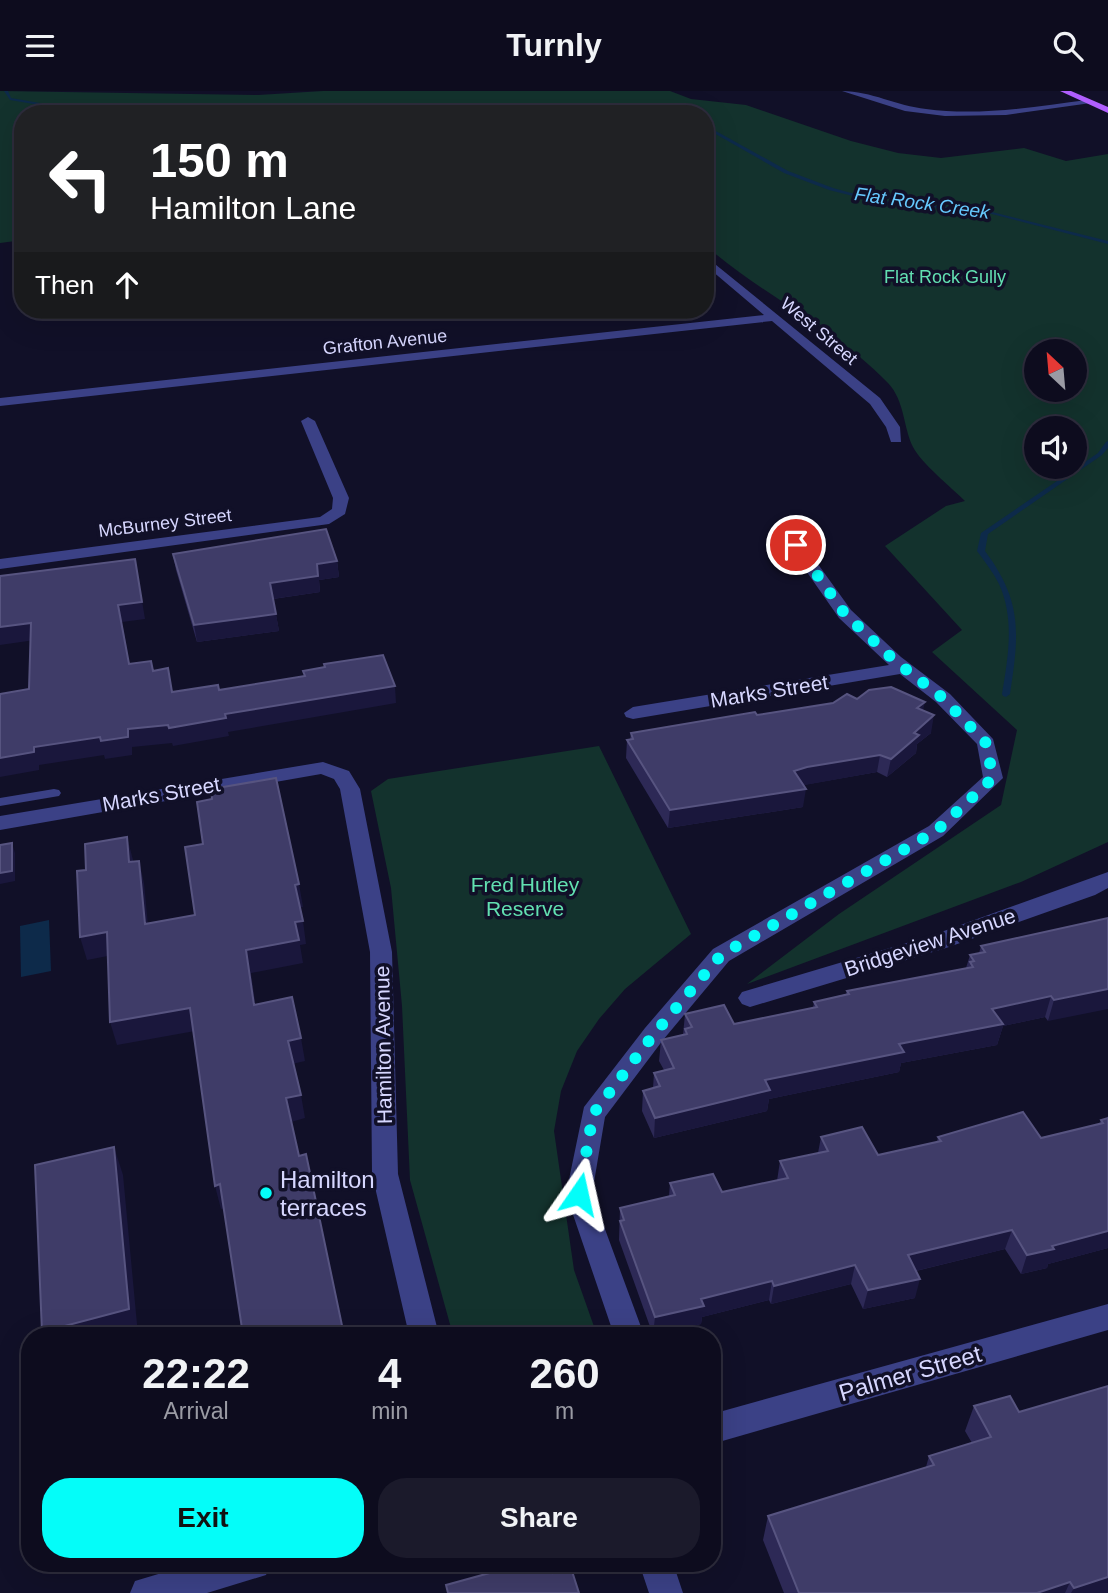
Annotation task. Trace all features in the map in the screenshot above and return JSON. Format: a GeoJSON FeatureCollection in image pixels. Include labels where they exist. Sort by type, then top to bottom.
{"type":"FeatureCollection","features":[{"type":"Feature","properties":{"kind":"main road"},"geometry":{"type":"LineString","coordinates":[[1064,91],[1087,103],[1108,107]]}},
{"type":"Feature","properties":{"kind":"main road"},"geometry":{"type":"LineString","coordinates":[[1084,91],[1087,103]]}},
{"type":"Feature","properties":{"kind":"main road"},"geometry":{"type":"LineString","coordinates":[[1084,91],[1108,107]]}},
{"type":"Feature","properties":{"kind":"street"},"geometry":{"type":"LineString","coordinates":[[846,91],[916,110],[950,113],[1004,112],[1087,103]]}},
{"type":"Feature","properties":{"kind":"street","name":"West Street"},"geometry":{"type":"LineString","coordinates":[[714,266],[875,401],[893,427],[896,439]]}},
{"type":"Feature","properties":{"kind":"street","name":"Grafton Avenue"},"geometry":{"type":"LineString","coordinates":[[0,402],[775,317]]}},
{"type":"Feature","properties":{"kind":"street","name":"McBurney Street"},"geometry":{"type":"LineString","coordinates":[[0,563],[309,524],[334,517],[340,511],[341,498],[308,421]]}},
{"type":"Feature","properties":{"kind":"street"},"geometry":{"type":"LineString","coordinates":[[626,1327],[579,1194],[593,1114],[654,1034],[721,955],[936,831],[993,778],[986,743],[943,698],[904,668],[845,614],[796,545]]}},
{"type":"Feature","properties":{"kind":"street","name":"Marks Street"},"geometry":{"type":"LineString","coordinates":[[633,713],[904,668]]}},
{"type":"Feature","properties":{"kind":"street","name":"Marks Street"},"geometry":{"type":"LineString","coordinates":[[0,823],[323,768]]}},
{"type":"Feature","properties":{"kind":"street","name":"Hamilton Avenue"},"geometry":{"type":"LineString","coordinates":[[323,768],[342,775],[349,789],[381,952],[385,1174],[422,1327]]}},
{"type":"Feature","properties":{"kind":"street","name":"Bridgeview Avenue"},"geometry":{"type":"LineString","coordinates":[[750,998],[938,942],[1087,890],[1108,879]]}},
{"type":"Feature","properties":{"kind":"street","name":"Palmer Street"},"geometry":{"type":"LineString","coordinates":[[721,1426],[1108,1317]]}},
{"type":"Feature","properties":{"kind":"street"},"geometry":{"type":"LineString","coordinates":[[147,1593],[222,1572]]}},
{"type":"Feature","properties":{"kind":"street"},"geometry":{"type":"LineString","coordinates":[[659,1572],[666,1593]]}},
{"type":"Feature","properties":{"kind":"lane"},"geometry":{"type":"LineString","coordinates":[[0,802],[54,793]]}},
{"type":"Feature","properties":{"kind":"green space","name":"Flat Rock Gully"},"geometry":{"type":"Polygon","coordinates":[[[0,91],[258,95],[323,91],[670,91],[691,99],[746,105],[851,141],[898,153],[941,158],[1024,148],[1066,161],[1108,154],[1108,842],[1021,882],[747,984],[839,914],[1001,805],[1017,730],[932,652],[962,630],[885,546],[946,506],[965,501],[929,467],[913,447],[898,398],[888,383],[845,345],[714,252],[714,105],[14,105],[14,241],[0,243],[0,91]]]}},
{"type":"Feature","properties":{"kind":"green space","name":"Fred Hutley Reserve"},"geometry":{"type":"Polygon","coordinates":[[[599,746],[691,934],[625,989],[599,1019],[577,1051],[561,1091],[554,1131],[574,1270],[594,1327],[451,1327],[410,1180],[402,1006],[391,888],[371,791],[388,779],[599,746]]]}},
{"type":"Feature","properties":{"kind":"water"},"geometry":{"type":"Polygon","coordinates":[[[49,920],[51,971],[21,977],[20,926],[49,920]]]}},
{"type":"Feature","properties":{"kind":"building"},"geometry":{"type":"Polygon","coordinates":[[[326,529],[337,561],[317,564],[318,576],[270,583],[276,614],[194,625],[173,554],[326,529]]]}},
{"type":"Feature","properties":{"kind":"building"},"geometry":{"type":"Polygon","coordinates":[[[135,559],[142,602],[118,605],[129,664],[151,661],[153,671],[168,668],[172,692],[218,685],[219,690],[305,676],[303,671],[325,667],[324,664],[383,655],[395,686],[225,714],[226,718],[169,728],[168,725],[128,729],[128,737],[101,741],[100,737],[34,747],[34,752],[0,758],[0,694],[29,689],[31,623],[0,627],[0,576],[135,559]]]}},
{"type":"Feature","properties":{"kind":"building"},"geometry":{"type":"Polygon","coordinates":[[[891,687],[925,702],[917,708],[934,715],[914,733],[919,735],[891,759],[880,755],[794,771],[806,789],[670,810],[627,740],[633,739],[631,733],[755,712],[757,715],[833,703],[847,694],[857,699],[869,690],[891,687]]]}},
{"type":"Feature","properties":{"kind":"building"},"geometry":{"type":"Polygon","coordinates":[[[276,778],[299,884],[295,885],[303,921],[295,922],[299,940],[246,950],[254,1005],[292,997],[301,1038],[288,1041],[301,1095],[286,1098],[299,1156],[306,1154],[342,1327],[242,1327],[220,1184],[215,1186],[190,1008],[110,1022],[107,932],[80,937],[77,871],[86,870],[85,844],[127,837],[129,862],[139,861],[145,924],[195,915],[185,847],[203,844],[197,802],[212,799],[211,789],[276,778]]]}},
{"type":"Feature","properties":{"kind":"building"},"geometry":{"type":"Polygon","coordinates":[[[12,843],[12,871],[0,873],[0,845],[12,843]]]}},
{"type":"Feature","properties":{"kind":"building"},"geometry":{"type":"Polygon","coordinates":[[[1108,918],[1108,989],[1054,1000],[1051,996],[992,1009],[1003,1024],[899,1044],[904,1052],[765,1080],[770,1090],[655,1118],[643,1091],[660,1086],[654,1073],[674,1068],[661,1040],[687,1034],[685,1029],[692,1027],[685,1014],[724,1005],[734,1024],[817,1007],[814,1002],[849,994],[847,991],[973,967],[970,962],[974,961],[970,955],[985,952],[981,946],[1108,918]]]}},
{"type":"Feature","properties":{"kind":"building"},"geometry":{"type":"Polygon","coordinates":[[[1023,1112],[1041,1138],[1103,1123],[1101,1120],[1108,1118],[1108,1231],[1027,1255],[1012,1230],[908,1255],[920,1279],[868,1290],[855,1265],[774,1286],[772,1281],[701,1299],[704,1306],[655,1317],[620,1221],[624,1220],[620,1208],[675,1195],[670,1183],[713,1174],[722,1192],[788,1178],[780,1161],[828,1151],[821,1137],[862,1127],[878,1155],[941,1141],[938,1137],[1023,1112]]]}},
{"type":"Feature","properties":{"kind":"building"},"geometry":{"type":"Polygon","coordinates":[[[114,1147],[129,1309],[61,1327],[42,1327],[35,1165],[114,1147]]]}},
{"type":"Feature","properties":{"kind":"building"},"geometry":{"type":"Polygon","coordinates":[[[1108,1386],[1108,1577],[1074,1588],[1070,1582],[1037,1593],[799,1593],[768,1516],[934,1465],[929,1456],[991,1437],[974,1406],[1010,1396],[1019,1412],[1108,1386]]]}},
{"type":"Feature","properties":{"kind":"building"},"geometry":{"type":"Polygon","coordinates":[[[493,1572],[572,1572],[579,1593],[448,1593],[446,1585],[493,1572]]]}},
{"type":"Feature","properties":{"kind":"waterway"},"geometry":{"type":"LineString","coordinates":[[6,91],[10,99],[46,105]]}},
{"type":"Feature","properties":{"kind":"waterway","name":"Flat Rock Creek"},"geometry":{"type":"LineString","coordinates":[[714,131],[786,172],[831,189],[877,201],[988,212],[1108,243]]}},
{"type":"Feature","properties":{"kind":"waterway"},"geometry":{"type":"LineString","coordinates":[[1006,694],[1012,654],[1012,619],[1003,585],[981,551],[985,533],[1100,454],[1108,443]]}},
{"type":"Feature","properties":{"kind":"place","name":"Hamilton terraces"},"geometry":{"type":"Point","coordinates":[266,1193]}},
{"type":"Feature","properties":{"kind":"route"},"geometry":{"type":"LineString","coordinates":[[579,1194],[593,1114],[654,1034],[721,955],[828,896],[936,831],[993,778],[986,743],[943,698],[895,661],[845,614],[796,545]]}}]}
